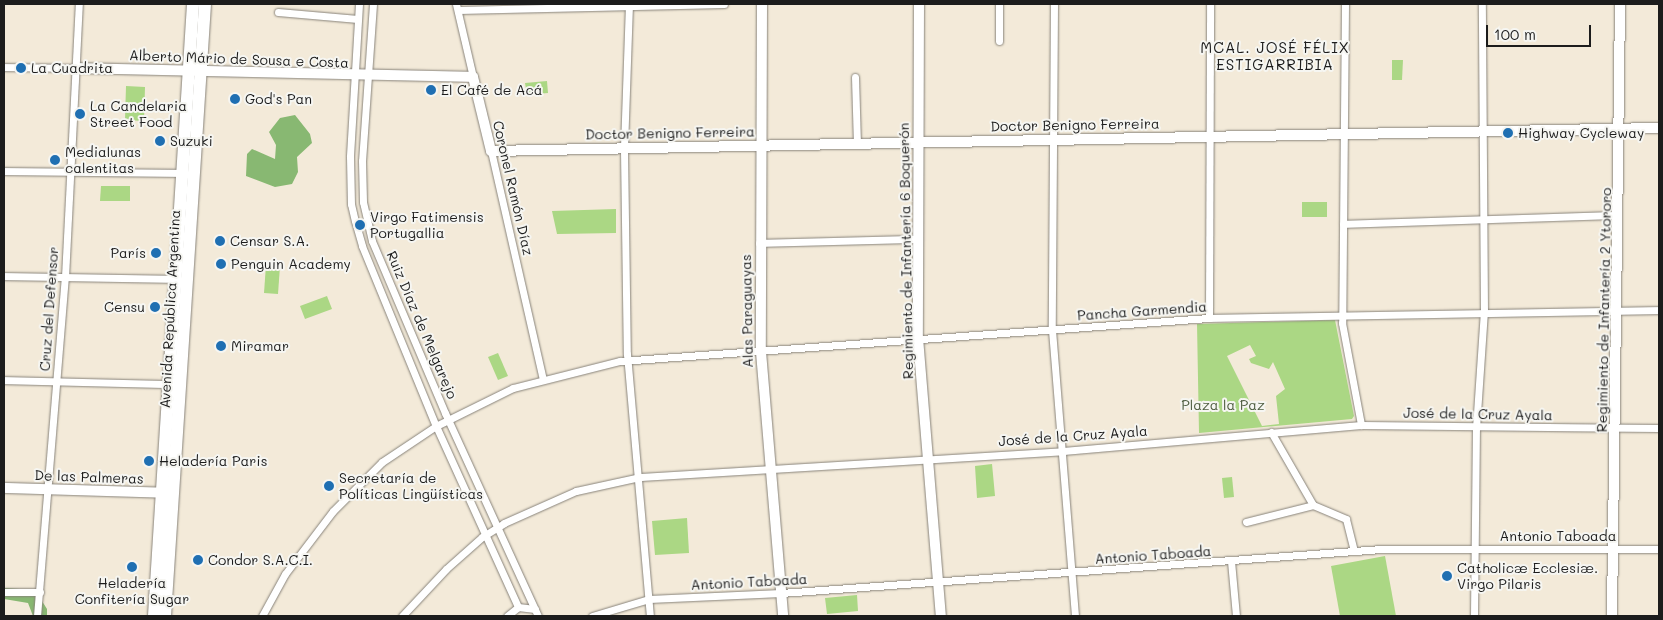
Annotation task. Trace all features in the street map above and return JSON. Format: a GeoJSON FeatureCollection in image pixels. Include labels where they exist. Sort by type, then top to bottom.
{"type":"FeatureCollection","features":[{"type":"Feature","properties":{"kind":"highway","name":"Avenida República Argentina"},"geometry":{"type":"LineString","coordinates":[[193,4],[194,71]]}},
{"type":"Feature","properties":{"kind":"highway","name":"Avenida República Argentina"},"geometry":{"type":"LineString","coordinates":[[165,616],[168,493],[186,174],[194,71],[205,4]]}},
{"type":"Feature","properties":{"kind":"highway","name":"Avenida República Argentina"},"geometry":{"type":"LineString","coordinates":[[155,616],[157,569],[168,493]]}},
{"type":"Feature","properties":{"kind":"street","name":"Cruz del Defensor"},"geometry":{"type":"LineString","coordinates":[[38,616],[46,490],[65,277],[79,4]]}},
{"type":"Feature","properties":{"kind":"street","name":"Ruiz Díaz de Melgarejo"},"geometry":{"type":"LineString","coordinates":[[359,4],[350,184],[355,221],[376,280],[436,426],[518,607]]}},
{"type":"Feature","properties":{"kind":"street","name":"Ruiz Díaz de Melgarejo"},"geometry":{"type":"LineString","coordinates":[[373,4],[363,184],[367,221],[386,276],[538,616]]}},
{"type":"Feature","properties":{"kind":"street"},"geometry":{"type":"LineString","coordinates":[[629,4],[625,147],[627,360],[640,477],[650,616]]}},
{"type":"Feature","properties":{"kind":"street"},"geometry":{"type":"LineString","coordinates":[[457,7],[724,4]]}},
{"type":"Feature","properties":{"kind":"street","name":"Alas Paraguayas"},"geometry":{"type":"LineString","coordinates":[[762,4],[759,243],[761,352],[783,616]]}},
{"type":"Feature","properties":{"kind":"street","name":"Regimiento de Infantería 6 Boquerón"},"geometry":{"type":"LineString","coordinates":[[919,4],[917,142],[918,338],[941,616]]}},
{"type":"Feature","properties":{"kind":"street"},"geometry":{"type":"LineString","coordinates":[[999,41],[1000,4]]}},
{"type":"Feature","properties":{"kind":"street"},"geometry":{"type":"LineString","coordinates":[[1054,4],[1052,330],[1076,616]]}},
{"type":"Feature","properties":{"kind":"street"},"geometry":{"type":"LineString","coordinates":[[1209,318],[1210,4]]}},
{"type":"Feature","properties":{"kind":"street"},"geometry":{"type":"LineString","coordinates":[[1345,4],[1341,316],[1361,425]]}},
{"type":"Feature","properties":{"kind":"street"},"geometry":{"type":"LineString","coordinates":[[1474,616],[1476,428],[1484,312],[1482,4]]}},
{"type":"Feature","properties":{"kind":"street","name":"Regimiento de Infantería 2 Ytororo"},"geometry":{"type":"LineString","coordinates":[[1612,616],[1616,428],[1620,4]]}},
{"type":"Feature","properties":{"kind":"street","name":"Coronel Ramón Díaz"},"geometry":{"type":"LineString","coordinates":[[457,7],[543,379]]}},
{"type":"Feature","properties":{"kind":"street"},"geometry":{"type":"LineString","coordinates":[[278,12],[358,19]]}},
{"type":"Feature","properties":{"kind":"street","name":"Alberto Mário de Sousa e Costa"},"geometry":{"type":"LineString","coordinates":[[4,67],[354,76],[473,77]]}},
{"type":"Feature","properties":{"kind":"street"},"geometry":{"type":"LineString","coordinates":[[855,77],[857,143]]}},
{"type":"Feature","properties":{"kind":"street","name":"Doctor Benigno Ferreira"},"geometry":{"type":"LineString","coordinates":[[491,151],[1659,128]]}},
{"type":"Feature","properties":{"kind":"street"},"geometry":{"type":"LineString","coordinates":[[4,170],[186,174]]}},
{"type":"Feature","properties":{"kind":"street"},"geometry":{"type":"LineString","coordinates":[[350,184],[363,184]]}},
{"type":"Feature","properties":{"kind":"street"},"geometry":{"type":"LineString","coordinates":[[1342,224],[1618,215]]}},
{"type":"Feature","properties":{"kind":"street"},"geometry":{"type":"LineString","coordinates":[[759,243],[917,239]]}},
{"type":"Feature","properties":{"kind":"street"},"geometry":{"type":"LineString","coordinates":[[4,276],[181,280]]}},
{"type":"Feature","properties":{"kind":"street"},"geometry":{"type":"LineString","coordinates":[[376,280],[386,276]]}},
{"type":"Feature","properties":{"kind":"street","name":"Pancha Garmendia"},"geometry":{"type":"LineString","coordinates":[[262,616],[285,574],[333,511],[382,462],[436,426],[513,388],[543,379],[627,360],[761,352],[918,338],[1209,318],[1659,310]]}},
{"type":"Feature","properties":{"kind":"street"},"geometry":{"type":"LineString","coordinates":[[4,380],[175,384]]}},
{"type":"Feature","properties":{"kind":"street","name":"José de la Cruz Ayala"},"geometry":{"type":"LineString","coordinates":[[402,616],[446,569],[485,535],[498,527],[555,498],[640,477],[1063,451],[1361,425],[1476,428],[1659,428]]}},
{"type":"Feature","properties":{"kind":"street"},"geometry":{"type":"LineString","coordinates":[[1271,432],[1312,505]]}},
{"type":"Feature","properties":{"kind":"street","name":"De las Palmeras"},"geometry":{"type":"LineString","coordinates":[[4,488],[168,493]]}},
{"type":"Feature","properties":{"kind":"street"},"geometry":{"type":"LineString","coordinates":[[1246,522],[1312,505],[1346,519],[1354,551]]}},
{"type":"Feature","properties":{"kind":"street","name":"Antonio Taboada"},"geometry":{"type":"LineString","coordinates":[[592,616],[649,600],[1072,573],[1354,551],[1659,548]]}},
{"type":"Feature","properties":{"kind":"street"},"geometry":{"type":"LineString","coordinates":[[1231,561],[1236,616]]}},
{"type":"Feature","properties":{"kind":"street"},"geometry":{"type":"LineString","coordinates":[[4,592],[40,592]]}},
{"type":"Feature","properties":{"kind":"street"},"geometry":{"type":"LineString","coordinates":[[507,616],[518,607],[535,609]]}},
{"type":"Feature","properties":{"kind":"green space"},"geometry":{"type":"Polygon","coordinates":[[[1392,60],[1403,60],[1402,80],[1392,80],[1392,60]]]}},
{"type":"Feature","properties":{"kind":"green space"},"geometry":{"type":"Polygon","coordinates":[[[547,81],[548,93],[527,95],[525,83],[547,81]]]}},
{"type":"Feature","properties":{"kind":"green space"},"geometry":{"type":"Polygon","coordinates":[[[126,86],[145,87],[144,121],[125,120],[126,86]]]}},
{"type":"Feature","properties":{"kind":"green space"},"geometry":{"type":"Polygon","coordinates":[[[295,115],[310,134],[312,143],[297,157],[298,172],[292,184],[275,187],[246,176],[247,154],[252,149],[275,159],[276,145],[269,132],[280,118],[295,115]]]}},
{"type":"Feature","properties":{"kind":"green space"},"geometry":{"type":"Polygon","coordinates":[[[101,186],[130,186],[130,201],[100,201],[101,186]]]}},
{"type":"Feature","properties":{"kind":"green space"},"geometry":{"type":"Polygon","coordinates":[[[1302,202],[1327,202],[1327,217],[1302,217],[1302,202]]]}},
{"type":"Feature","properties":{"kind":"green space"},"geometry":{"type":"Polygon","coordinates":[[[616,209],[616,233],[557,234],[552,211],[616,209]]]}},
{"type":"Feature","properties":{"kind":"green space"},"geometry":{"type":"Polygon","coordinates":[[[266,265],[280,266],[278,294],[264,293],[266,265]]]}},
{"type":"Feature","properties":{"kind":"green space"},"geometry":{"type":"Polygon","coordinates":[[[327,296],[332,309],[305,319],[300,306],[327,296]]]}},
{"type":"Feature","properties":{"kind":"green space","name":"Plaza la Paz"},"geometry":{"type":"Polygon","coordinates":[[[1335,320],[1354,416],[1352,419],[1199,433],[1197,324],[1335,320]],[[1250,345],[1227,356],[1262,426],[1279,424],[1276,396],[1285,389],[1273,362],[1269,369],[1251,363],[1249,359],[1256,356],[1250,345]]]}},
{"type":"Feature","properties":{"kind":"green space"},"geometry":{"type":"Polygon","coordinates":[[[498,353],[508,376],[498,380],[488,357],[498,353]]]}},
{"type":"Feature","properties":{"kind":"green space"},"geometry":{"type":"Polygon","coordinates":[[[992,464],[995,496],[977,498],[975,466],[992,464]]]}},
{"type":"Feature","properties":{"kind":"green space"},"geometry":{"type":"Polygon","coordinates":[[[1232,477],[1234,497],[1224,498],[1222,478],[1232,477]]]}},
{"type":"Feature","properties":{"kind":"green space"},"geometry":{"type":"Polygon","coordinates":[[[687,518],[689,553],[655,555],[652,521],[687,518]]]}},
{"type":"Feature","properties":{"kind":"green space"},"geometry":{"type":"Polygon","coordinates":[[[1385,556],[1396,616],[1340,616],[1331,566],[1385,556]]]}},
{"type":"Feature","properties":{"kind":"green space"},"geometry":{"type":"Polygon","coordinates":[[[4,588],[35,590],[47,609],[47,616],[33,616],[28,603],[4,599],[4,588]]]}},
{"type":"Feature","properties":{"kind":"green space"},"geometry":{"type":"Polygon","coordinates":[[[857,595],[858,611],[827,614],[825,598],[857,595]]]}},
{"type":"Feature","properties":{"kind":"place","name":"La Cuadrita"},"geometry":{"type":"Point","coordinates":[21,68]}},
{"type":"Feature","properties":{"kind":"place","name":"El Café de Acá"},"geometry":{"type":"Point","coordinates":[431,90]}},
{"type":"Feature","properties":{"kind":"place","name":"God's Pan"},"geometry":{"type":"Point","coordinates":[235,99]}},
{"type":"Feature","properties":{"kind":"place","name":"La Candelaria Street Food"},"geometry":{"type":"Point","coordinates":[80,114]}},
{"type":"Feature","properties":{"kind":"place","name":"Highway Cycleway"},"geometry":{"type":"Point","coordinates":[1508,133]}},
{"type":"Feature","properties":{"kind":"place","name":"Suzuki"},"geometry":{"type":"Point","coordinates":[160,141]}},
{"type":"Feature","properties":{"kind":"place","name":"Medialunas calentitas"},"geometry":{"type":"Point","coordinates":[55,160]}},
{"type":"Feature","properties":{"kind":"place","name":"Virgo Fatimensis Portugallia"},"geometry":{"type":"Point","coordinates":[360,225]}},
{"type":"Feature","properties":{"kind":"place","name":"Censar S.A."},"geometry":{"type":"Point","coordinates":[220,241]}},
{"type":"Feature","properties":{"kind":"place","name":"París"},"geometry":{"type":"Point","coordinates":[156,253]}},
{"type":"Feature","properties":{"kind":"place","name":"Penguin Academy"},"geometry":{"type":"Point","coordinates":[221,264]}},
{"type":"Feature","properties":{"kind":"place","name":"Censu"},"geometry":{"type":"Point","coordinates":[155,307]}},
{"type":"Feature","properties":{"kind":"place","name":"Miramar"},"geometry":{"type":"Point","coordinates":[221,346]}},
{"type":"Feature","properties":{"kind":"place","name":"Heladería Paris"},"geometry":{"type":"Point","coordinates":[149,461]}},
{"type":"Feature","properties":{"kind":"place","name":"Secretaría de Políticas Lingüísticas"},"geometry":{"type":"Point","coordinates":[329,486]}},
{"type":"Feature","properties":{"kind":"place","name":"Condor S.A.C.I."},"geometry":{"type":"Point","coordinates":[198,560]}},
{"type":"Feature","properties":{"kind":"place","name":"Heladería Confitería Sugar"},"geometry":{"type":"Point","coordinates":[132,567]}},
{"type":"Feature","properties":{"kind":"place","name":"Catholicæ Ecclesiæ. Virgo Pilaris"},"geometry":{"type":"Point","coordinates":[1447,576]}},
{"type":"Feature","properties":{"kind":"district","name":"MCAL. JOSÉ FÉLIX ESTIGARRIBIA"},"geometry":{"type":"Point","coordinates":[1275,56]}}]}
